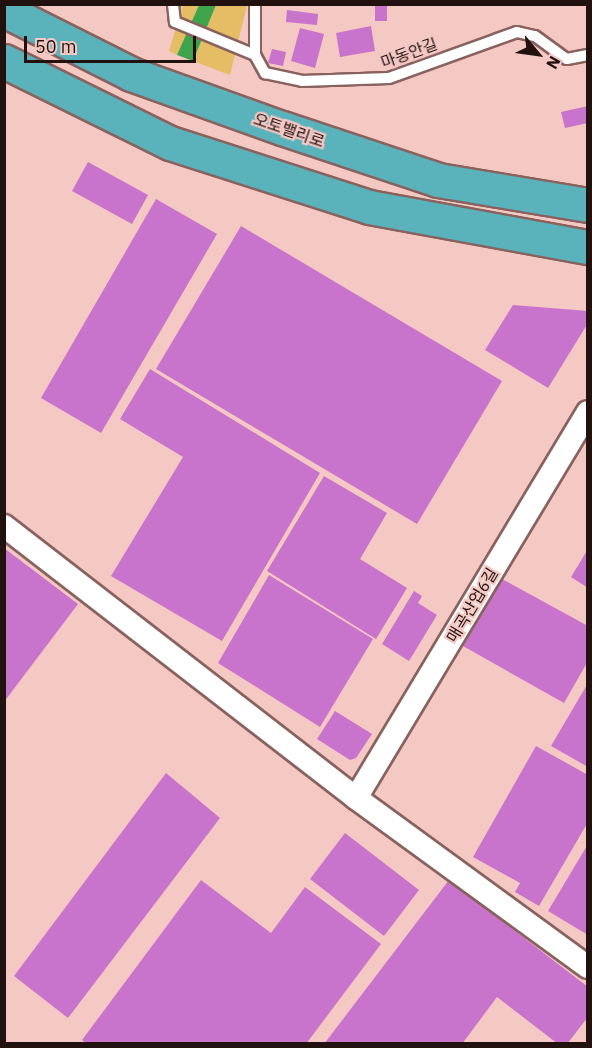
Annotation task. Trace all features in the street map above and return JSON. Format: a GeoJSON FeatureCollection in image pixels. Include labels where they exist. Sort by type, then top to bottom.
{"type":"FeatureCollection","features":[{"type":"Feature","properties":{"kind":"highway","name":"오토밸리로"},"geometry":{"type":"LineString","coordinates":[[4,10],[131,74],[293,132],[438,180],[588,205]]}},
{"type":"Feature","properties":{"kind":"highway"},"geometry":{"type":"LineString","coordinates":[[4,61],[170,143],[369,207],[588,247]]}},
{"type":"Feature","properties":{"kind":"street","name":"매곡산업6길"},"geometry":{"type":"LineString","coordinates":[[356,798],[588,412]]}},
{"type":"Feature","properties":{"kind":"street"},"geometry":{"type":"LineString","coordinates":[[4,526],[356,798],[588,967]]}},
{"type":"Feature","properties":{"kind":"lane"},"geometry":{"type":"LineString","coordinates":[[173,4],[175,22],[255,55],[255,4]]}},
{"type":"Feature","properties":{"kind":"lane","name":"마동안길"},"geometry":{"type":"LineString","coordinates":[[255,55],[265,73],[353,82],[389,78],[517,32],[535,36],[567,59],[588,55]]}},
{"type":"Feature","properties":{"kind":"shaded area"},"geometry":{"type":"Polygon","coordinates":[[[183,5],[199,5],[177,55],[169,51],[183,5]]]}},
{"type":"Feature","properties":{"kind":"shaded area"},"geometry":{"type":"Polygon","coordinates":[[[199,5],[216,5],[193,61],[177,55],[199,5]]]}},
{"type":"Feature","properties":{"kind":"shaded area"},"geometry":{"type":"Polygon","coordinates":[[[216,5],[247,5],[230,75],[193,61],[216,5]]]}},
{"type":"Feature","properties":{"kind":"building"},"geometry":{"type":"Polygon","coordinates":[[[375,5],[387,5],[387,21],[375,21],[375,5]]]}},
{"type":"Feature","properties":{"kind":"building"},"geometry":{"type":"Polygon","coordinates":[[[287,10],[318,14],[317,25],[286,22],[287,10]]]}},
{"type":"Feature","properties":{"kind":"building"},"geometry":{"type":"Polygon","coordinates":[[[371,26],[375,51],[340,57],[336,33],[371,26]]]}},
{"type":"Feature","properties":{"kind":"building"},"geometry":{"type":"Polygon","coordinates":[[[300,28],[324,34],[315,68],[291,61],[300,28]]]}},
{"type":"Feature","properties":{"kind":"building"},"geometry":{"type":"Polygon","coordinates":[[[272,49],[286,52],[283,66],[268,63],[272,49]]]}},
{"type":"Feature","properties":{"kind":"building"},"geometry":{"type":"Polygon","coordinates":[[[588,106],[588,123],[565,128],[561,112],[588,106]]]}},
{"type":"Feature","properties":{"kind":"building"},"geometry":{"type":"Polygon","coordinates":[[[88,162],[148,195],[132,224],[72,191],[88,162]]]}},
{"type":"Feature","properties":{"kind":"building"},"geometry":{"type":"Polygon","coordinates":[[[156,199],[217,234],[101,433],[41,398],[156,199]]]}},
{"type":"Feature","properties":{"kind":"building"},"geometry":{"type":"Polygon","coordinates":[[[241,226],[502,381],[417,524],[156,369],[241,226]]]}},
{"type":"Feature","properties":{"kind":"building"},"geometry":{"type":"Polygon","coordinates":[[[513,305],[588,311],[588,323],[548,388],[485,350],[513,305]]]}},
{"type":"Feature","properties":{"kind":"building"},"geometry":{"type":"Polygon","coordinates":[[[150,369],[320,473],[222,641],[111,576],[183,457],[120,419],[150,369]]]}},
{"type":"Feature","properties":{"kind":"building"},"geometry":{"type":"Polygon","coordinates":[[[324,476],[387,513],[360,559],[407,588],[376,639],[267,571],[324,476]]]}},
{"type":"Feature","properties":{"kind":"building"},"geometry":{"type":"Polygon","coordinates":[[[4,548],[78,604],[4,702],[4,548]]]}},
{"type":"Feature","properties":{"kind":"building"},"geometry":{"type":"Polygon","coordinates":[[[588,549],[588,588],[571,577],[588,549]]]}},
{"type":"Feature","properties":{"kind":"building"},"geometry":{"type":"Polygon","coordinates":[[[269,575],[373,639],[320,727],[218,663],[269,575]]]}},
{"type":"Feature","properties":{"kind":"building"},"geometry":{"type":"Polygon","coordinates":[[[502,579],[588,626],[588,661],[564,703],[463,646],[502,579]]]}},
{"type":"Feature","properties":{"kind":"building"},"geometry":{"type":"Polygon","coordinates":[[[414,591],[422,596],[418,603],[437,615],[409,661],[382,644],[414,591]]]}},
{"type":"Feature","properties":{"kind":"building"},"geometry":{"type":"Polygon","coordinates":[[[588,683],[588,767],[551,746],[588,683]]]}},
{"type":"Feature","properties":{"kind":"building"},"geometry":{"type":"Polygon","coordinates":[[[335,711],[372,734],[356,758],[350,760],[317,739],[335,711]]]}},
{"type":"Feature","properties":{"kind":"building"},"geometry":{"type":"Polygon","coordinates":[[[536,746],[588,775],[588,822],[539,906],[515,892],[520,883],[473,857],[536,746]]]}},
{"type":"Feature","properties":{"kind":"building"},"geometry":{"type":"Polygon","coordinates":[[[166,773],[220,818],[68,1018],[14,976],[166,773]]]}},
{"type":"Feature","properties":{"kind":"building"},"geometry":{"type":"Polygon","coordinates":[[[345,833],[419,890],[384,936],[310,879],[345,833]]]}},
{"type":"Feature","properties":{"kind":"building"},"geometry":{"type":"Polygon","coordinates":[[[588,844],[588,935],[548,911],[588,844]]]}},
{"type":"Feature","properties":{"kind":"building"},"geometry":{"type":"Polygon","coordinates":[[[201,880],[271,933],[305,887],[381,944],[306,1044],[87,1044],[82,1040],[201,880]]]}},
{"type":"Feature","properties":{"kind":"building"},"geometry":{"type":"Polygon","coordinates":[[[449,880],[588,987],[588,1017],[567,1044],[558,1044],[497,997],[462,1044],[324,1044],[449,880]]]}}]}
